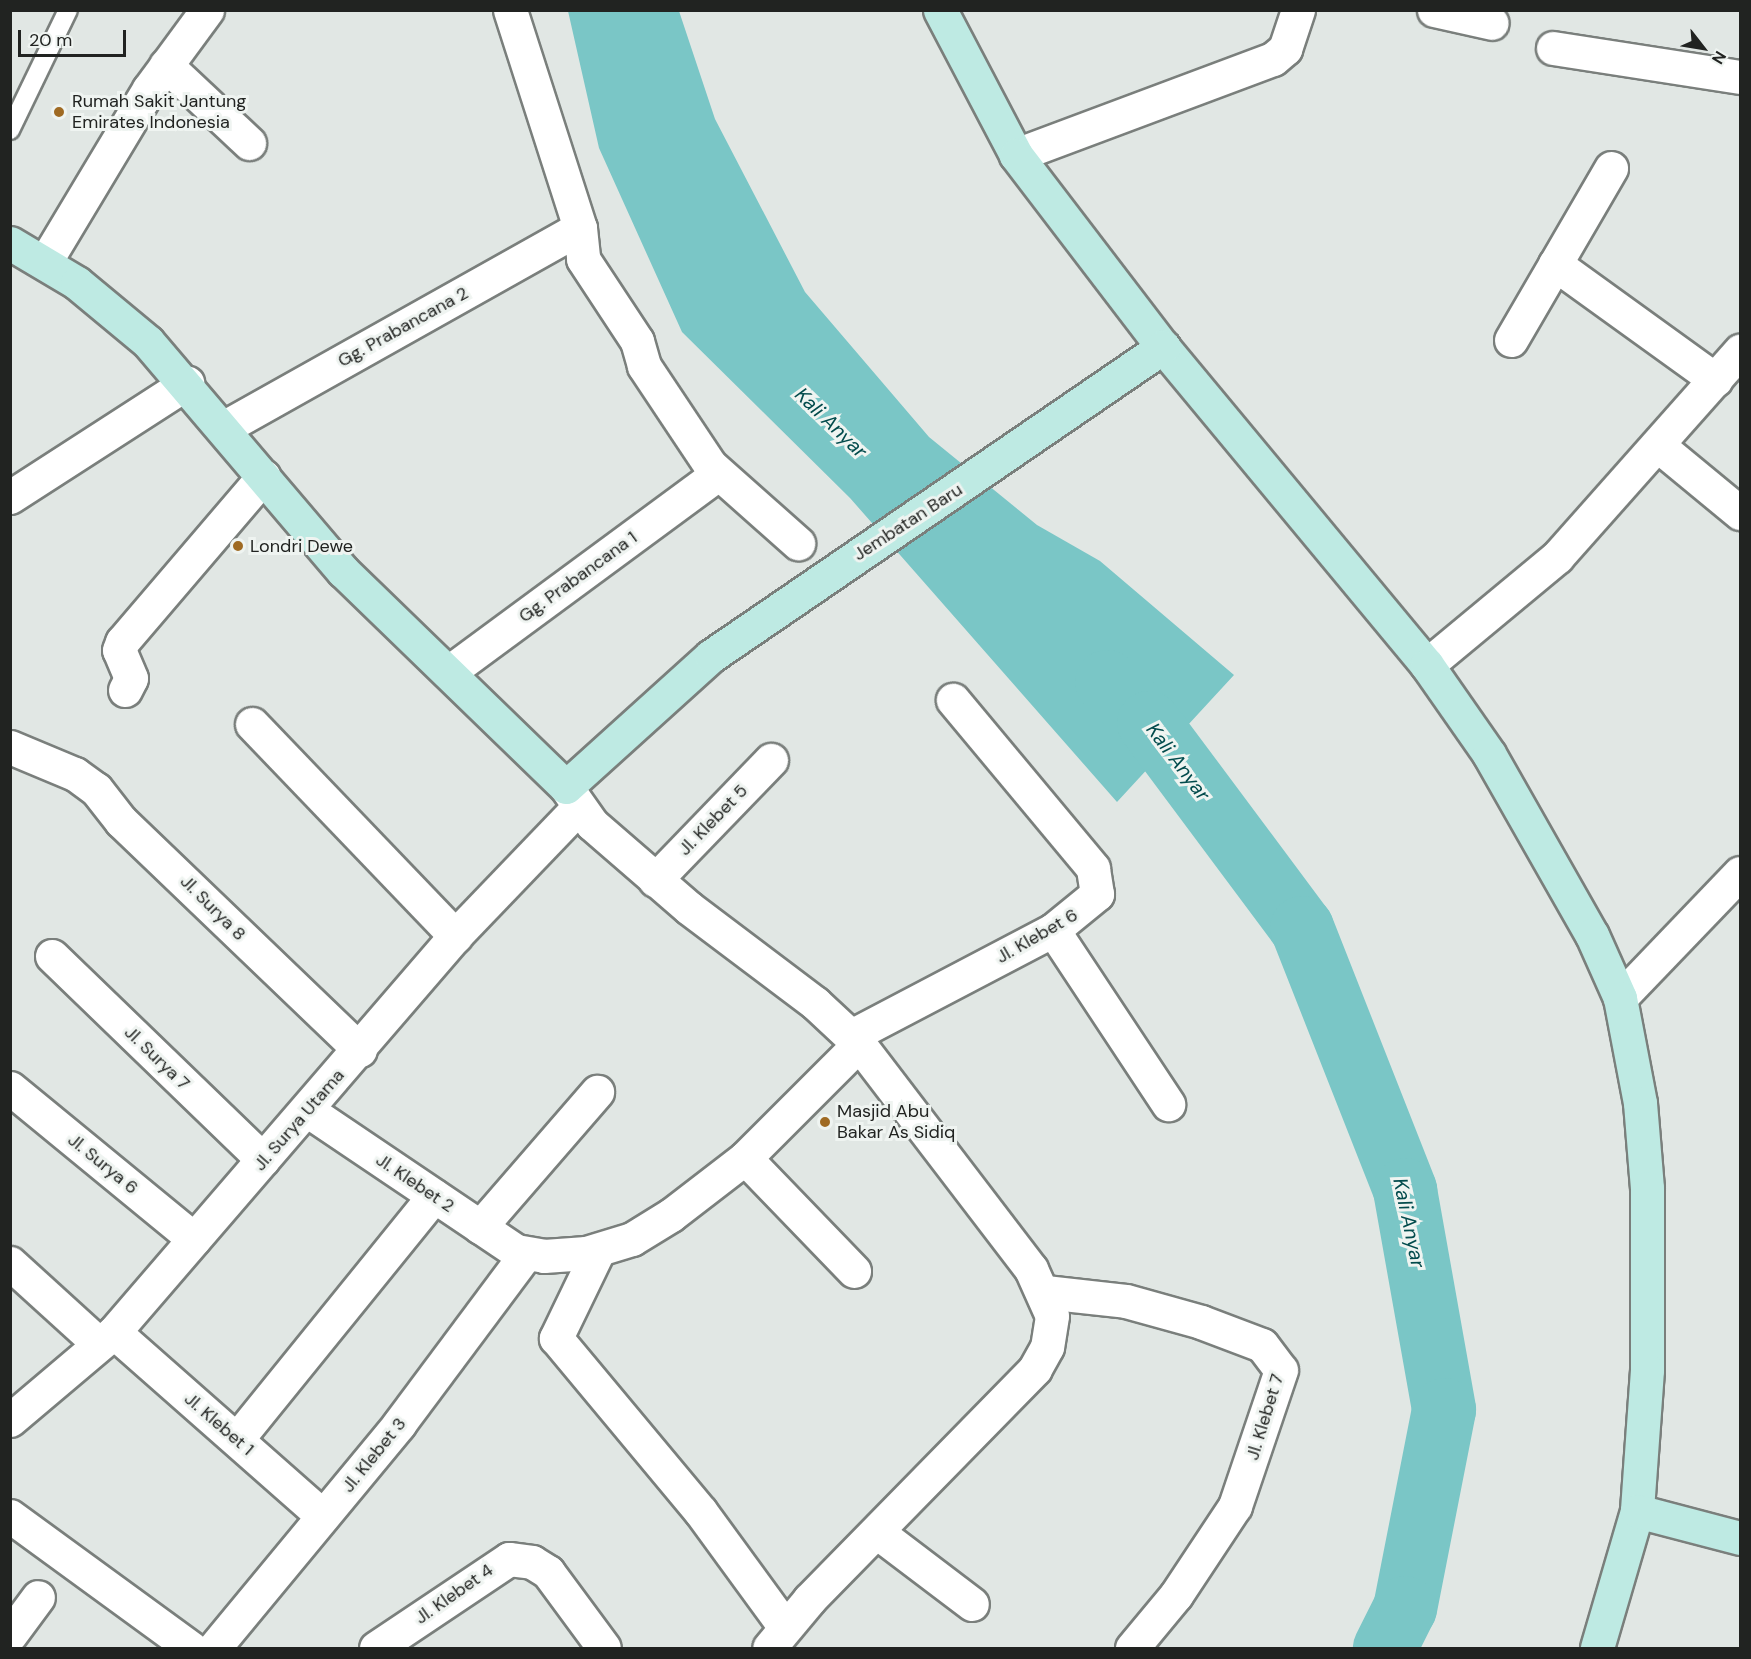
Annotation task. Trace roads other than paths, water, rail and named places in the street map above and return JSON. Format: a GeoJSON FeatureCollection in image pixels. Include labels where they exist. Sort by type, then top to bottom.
{"type":"FeatureCollection","features":[{"type":"Feature","properties":{"kind":"street"},"geometry":{"type":"LineString","coordinates":[[45,262],[166,65],[207,10]]}},
{"type":"Feature","properties":{"kind":"street"},"geometry":{"type":"LineString","coordinates":[[510,10],[580,228],[583,259],[617,308],[644,366],[675,415],[724,480],[798,543]]}},
{"type":"Feature","properties":{"kind":"street"},"geometry":{"type":"LineString","coordinates":[[940,10],[1016,155],[1163,347],[1427,665],[1528,818],[1620,998],[1640,1103],[1650,1262],[1637,1511],[1615,1600],[1597,1648]]}},
{"type":"Feature","properties":{"kind":"street"},"geometry":{"type":"LineString","coordinates":[[1016,155],[1273,59],[1285,49],[1298,10]]}},
{"type":"Feature","properties":{"kind":"street"},"geometry":{"type":"LineString","coordinates":[[1434,10],[1492,24]]}},
{"type":"Feature","properties":{"kind":"street"},"geometry":{"type":"LineString","coordinates":[[1553,48],[1740,77]]}},
{"type":"Feature","properties":{"kind":"street"},"geometry":{"type":"LineString","coordinates":[[166,65],[249,143]]}},
{"type":"Feature","properties":{"kind":"street"},"geometry":{"type":"LineString","coordinates":[[1511,340],[1611,168]]}},
{"type":"Feature","properties":{"kind":"street","name":"Gg. Prabancana 2"},"geometry":{"type":"LineString","coordinates":[[225,427],[580,228]]}},
{"type":"Feature","properties":{"kind":"street"},"geometry":{"type":"LineString","coordinates":[[10,243],[45,262],[148,342],[225,427],[343,570],[449,672],[572,798],[656,880],[855,1040],[1045,1292],[1052,1316],[1047,1347],[1035,1369],[777,1638],[700,1512],[556,1338],[598,1251],[525,1255]]}},
{"type":"Feature","properties":{"kind":"street"},"geometry":{"type":"LineString","coordinates":[[1555,264],[1716,380]]}},
{"type":"Feature","properties":{"kind":"street","name":"Jembatan Baru"},"geometry":{"type":"LineString","coordinates":[[572,798],[711,656],[788,601],[1028,444],[1163,347]]}},
{"type":"Feature","properties":{"kind":"street"},"geometry":{"type":"LineString","coordinates":[[1427,665],[1557,557],[1660,447],[1740,351]]}},
{"type":"Feature","properties":{"kind":"street"},"geometry":{"type":"LineString","coordinates":[[10,497],[187,383]]}},
{"type":"Feature","properties":{"kind":"street"},"geometry":{"type":"LineString","coordinates":[[1660,447],[1740,513]]}},
{"type":"Feature","properties":{"kind":"street"},"geometry":{"type":"LineString","coordinates":[[125,690],[131,678],[119,650],[122,642],[264,476]]}},
{"type":"Feature","properties":{"kind":"street","name":"Gg. Prabancana 1"},"geometry":{"type":"LineString","coordinates":[[449,672],[708,481]]}},
{"type":"Feature","properties":{"kind":"street","name":"Jl. Klebet 6"},"geometry":{"type":"LineString","coordinates":[[598,1251],[671,1215],[745,1158],[855,1040],[1053,930],[1097,894],[1093,868],[953,700]]}},
{"type":"Feature","properties":{"kind":"street"},"geometry":{"type":"LineString","coordinates":[[252,724],[455,936]]}},
{"type":"Feature","properties":{"kind":"street","name":"Jl. Surya 8"},"geometry":{"type":"LineString","coordinates":[[10,747],[96,789],[121,820],[360,1050]]}},
{"type":"Feature","properties":{"kind":"street","name":"Jl. Klebet 5"},"geometry":{"type":"LineString","coordinates":[[656,880],[771,760]]}},
{"type":"Feature","properties":{"kind":"street","name":"Jl. Surya Utama"},"geometry":{"type":"LineString","coordinates":[[10,1420],[106,1338],[360,1050],[572,798]]}},
{"type":"Feature","properties":{"kind":"street"},"geometry":{"type":"LineString","coordinates":[[1620,998],[1740,873]]}},
{"type":"Feature","properties":{"kind":"street"},"geometry":{"type":"LineString","coordinates":[[1053,930],[1168,1104]]}},
{"type":"Feature","properties":{"kind":"street","name":"Jl. Surya 7"},"geometry":{"type":"LineString","coordinates":[[52,956],[263,1160]]}},
{"type":"Feature","properties":{"kind":"street","name":"Jl. Surya 6"},"geometry":{"type":"LineString","coordinates":[[10,1088],[194,1239]]}},
{"type":"Feature","properties":{"kind":"street"},"geometry":{"type":"LineString","coordinates":[[480,1227],[597,1092]]}},
{"type":"Feature","properties":{"kind":"street","name":"Jl. Klebet 2"},"geometry":{"type":"LineString","coordinates":[[306,1110],[525,1255]]}},
{"type":"Feature","properties":{"kind":"street"},"geometry":{"type":"LineString","coordinates":[[745,1158],[854,1271]]}},
{"type":"Feature","properties":{"kind":"street"},"geometry":{"type":"LineString","coordinates":[[237,1439],[434,1196]]}},
{"type":"Feature","properties":{"kind":"street","name":"Jl. Klebet 3"},"geometry":{"type":"LineString","coordinates":[[214,1648],[483,1317],[525,1255]]}},
{"type":"Feature","properties":{"kind":"street","name":"Jl. Klebet 1"},"geometry":{"type":"LineString","coordinates":[[10,1263],[237,1439],[323,1516]]}},
{"type":"Feature","properties":{"kind":"street","name":"Jl. Klebet 7"},"geometry":{"type":"LineString","coordinates":[[1045,1292],[1126,1301],[1201,1322],[1262,1345],[1281,1370],[1235,1506],[1176,1595],[1132,1648]]}},
{"type":"Feature","properties":{"kind":"street"},"geometry":{"type":"LineString","coordinates":[[1637,1511],[1740,1538]]}},
{"type":"Feature","properties":{"kind":"street"},"geometry":{"type":"LineString","coordinates":[[10,1516],[191,1648]]}},
{"type":"Feature","properties":{"kind":"street"},"geometry":{"type":"LineString","coordinates":[[877,1532],[972,1604]]}},
{"type":"Feature","properties":{"kind":"street","name":"Jl. Klebet 4"},"geometry":{"type":"LineString","coordinates":[[376,1648],[510,1559],[532,1562],[548,1572],[604,1648]]}},
{"type":"Feature","properties":{"kind":"street"},"geometry":{"type":"LineString","coordinates":[[10,1635],[38,1598]]}},
{"type":"Feature","properties":{"kind":"lane"},"geometry":{"type":"LineString","coordinates":[[10,130],[68,10]]}},
{"type":"Feature","properties":{"kind":"water"},"geometry":{"type":"Polygon","coordinates":[[[568,11],[679,11],[715,119],[805,292],[929,437],[1037,525],[1100,561],[1234,675],[1117,802],[850,498],[682,332],[599,148],[568,11]]]}},
{"type":"Feature","properties":{"kind":"waterway","name":"Kali Anyar"},"geometry":{"type":"LineString","coordinates":[[1107,682],[1149,723],[1302,928],[1405,1190],[1444,1410],[1405,1608],[1385,1648]]}},
{"type":"Feature","properties":{"kind":"place","name":"Rumah Sakit Jantung Emirates Indonesia"},"geometry":{"type":"Point","coordinates":[59,112]}},
{"type":"Feature","properties":{"kind":"place","name":"Londri Dewe"},"geometry":{"type":"Point","coordinates":[238,546]}},
{"type":"Feature","properties":{"kind":"place","name":"Masjid Abu Bakar As Sidiq"},"geometry":{"type":"Point","coordinates":[825,1122]}}]}
